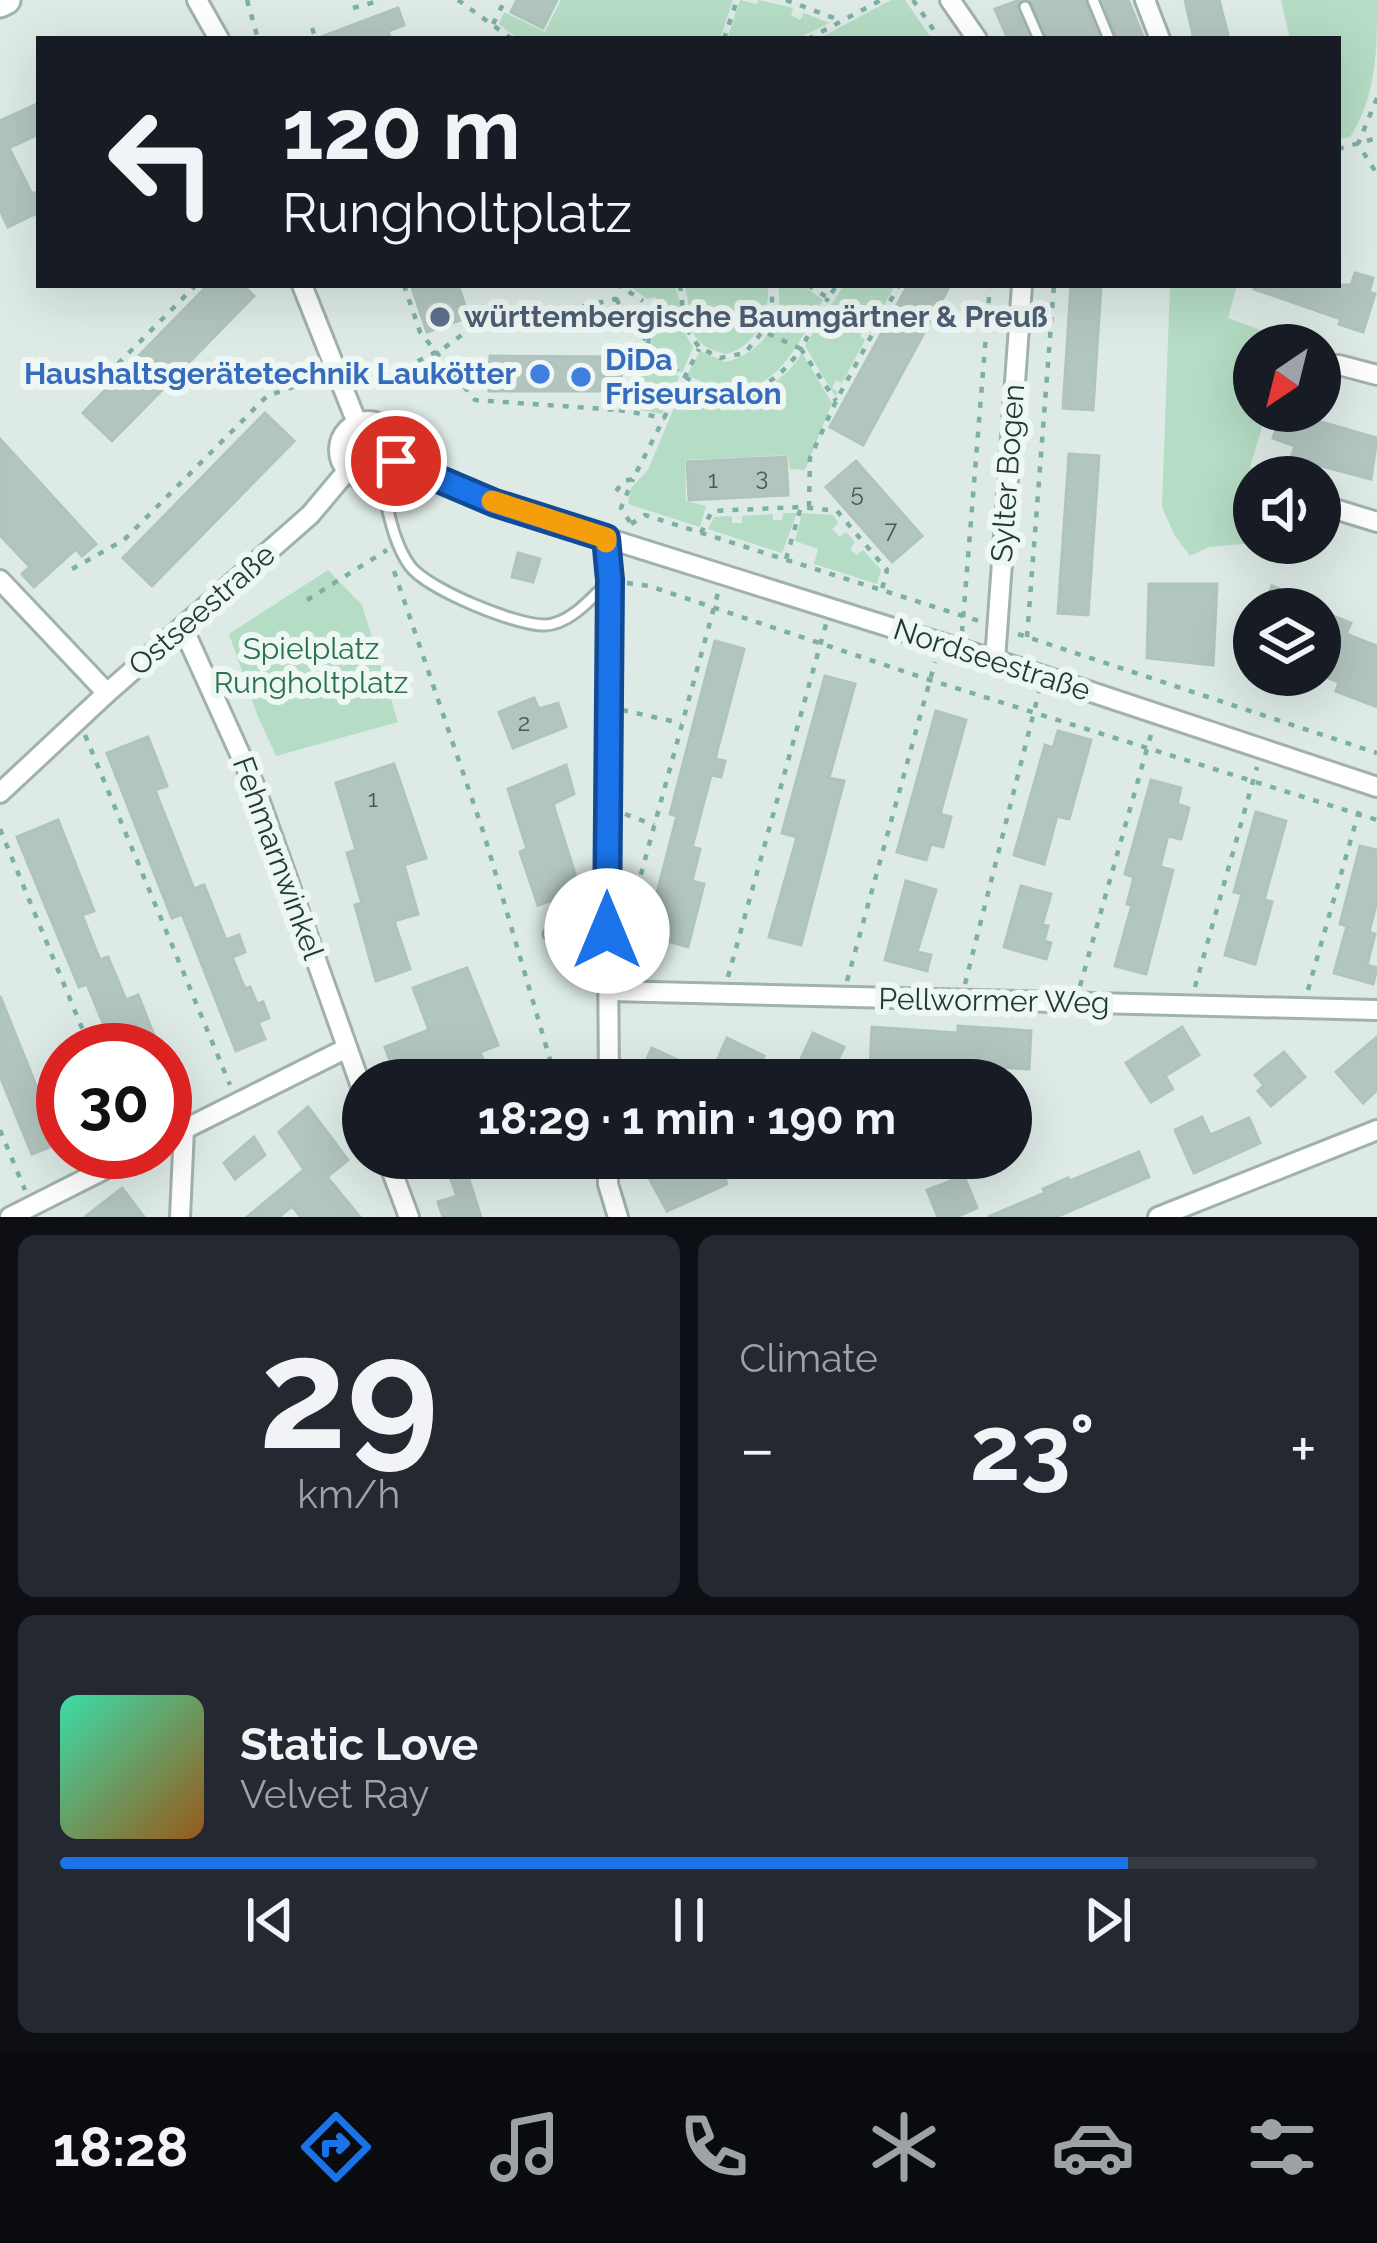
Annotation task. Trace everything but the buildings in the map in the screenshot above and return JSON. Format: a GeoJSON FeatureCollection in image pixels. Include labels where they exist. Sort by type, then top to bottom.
{"type":"FeatureCollection","features":[{"type":"Feature","properties":{"kind":"street"},"geometry":{"type":"LineString","coordinates":[[197,0],[217,36]]}},
{"type":"Feature","properties":{"kind":"street"},"geometry":{"type":"LineString","coordinates":[[950,0],[975,36]]}},
{"type":"Feature","properties":{"kind":"street"},"geometry":{"type":"LineString","coordinates":[[1145,0],[1159,36]]}},
{"type":"Feature","properties":{"kind":"street"},"geometry":{"type":"LineString","coordinates":[[303,288],[357,423]]}},
{"type":"Feature","properties":{"kind":"street","name":"Sylter Bogen"},"geometry":{"type":"LineString","coordinates":[[995,660],[1022,288]]}},
{"type":"Feature","properties":{"kind":"street"},"geometry":{"type":"LineString","coordinates":[[1341,366],[1377,375]]}},
{"type":"Feature","properties":{"kind":"street"},"geometry":{"type":"LineString","coordinates":[[370,420],[395,436],[396,461],[380,478],[357,478],[340,459],[339,443],[357,423],[370,420]]}},
{"type":"Feature","properties":{"kind":"street","name":"Nordseestraße"},"geometry":{"type":"LineString","coordinates":[[396,461],[495,503],[1372,785]]}},
{"type":"Feature","properties":{"kind":"street","name":"Ostseestraße"},"geometry":{"type":"LineString","coordinates":[[0,794],[106,693],[310,515],[347,471]]}},
{"type":"Feature","properties":{"kind":"street"},"geometry":{"type":"LineString","coordinates":[[1341,511],[1377,522]]}},
{"type":"Feature","properties":{"kind":"street"},"geometry":{"type":"LineString","coordinates":[[606,538],[610,580],[606,707],[609,1059]]}},
{"type":"Feature","properties":{"kind":"street"},"geometry":{"type":"LineString","coordinates":[[0,580],[106,693]]}},
{"type":"Feature","properties":{"kind":"street","name":"Fehmarnwinkel"},"geometry":{"type":"LineString","coordinates":[[184,628],[254,785],[351,1059]]}},
{"type":"Feature","properties":{"kind":"street","name":"Pellwormer Weg"},"geometry":{"type":"LineString","coordinates":[[610,991],[1377,1010]]}},
{"type":"Feature","properties":{"kind":"street"},"geometry":{"type":"LineString","coordinates":[[192,1125],[347,1048]]}},
{"type":"Feature","properties":{"kind":"street"},"geometry":{"type":"LineString","coordinates":[[1160,1217],[1377,1130]]}},
{"type":"Feature","properties":{"kind":"street"},"geometry":{"type":"LineString","coordinates":[[10,1217],[86,1179]]}},
{"type":"Feature","properties":{"kind":"street"},"geometry":{"type":"LineString","coordinates":[[180,1217],[182,1179]]}},
{"type":"Feature","properties":{"kind":"street"},"geometry":{"type":"LineString","coordinates":[[395,1179],[409,1217]]}},
{"type":"Feature","properties":{"kind":"street"},"geometry":{"type":"LineString","coordinates":[[608,1179],[618,1217]]}},
{"type":"Feature","properties":{"kind":"lane"},"geometry":{"type":"LineString","coordinates":[[1093,0],[1108,36]]}},
{"type":"Feature","properties":{"kind":"lane"},"geometry":{"type":"LineString","coordinates":[[1025,7],[1038,36]]}},
{"type":"Feature","properties":{"kind":"lane"},"geometry":{"type":"LineString","coordinates":[[380,478],[398,546],[412,569],[440,592],[546,625],[577,612],[610,580]]}},
{"type":"Feature","properties":{"kind":"lane"},"geometry":{"type":"LineString","coordinates":[[549,934],[607,923]]}},
{"type":"Feature","properties":{"kind":"path"},"geometry":{"type":"LineString","coordinates":[[247,0],[257,36]]}},
{"type":"Feature","properties":{"kind":"path"},"geometry":{"type":"LineString","coordinates":[[353,8],[382,0]]}},
{"type":"Feature","properties":{"kind":"path"},"geometry":{"type":"LineString","coordinates":[[458,0],[508,36]]}},
{"type":"Feature","properties":{"kind":"path"},"geometry":{"type":"LineString","coordinates":[[493,24],[505,0]]}},
{"type":"Feature","properties":{"kind":"path"},"geometry":{"type":"LineString","coordinates":[[725,36],[737,0]]}},
{"type":"Feature","properties":{"kind":"path"},"geometry":{"type":"LineString","coordinates":[[786,0],[842,21]]}},
{"type":"Feature","properties":{"kind":"path"},"geometry":{"type":"LineString","coordinates":[[814,36],[881,0]]}},
{"type":"Feature","properties":{"kind":"path"},"geometry":{"type":"LineString","coordinates":[[913,0],[938,36]]}},
{"type":"Feature","properties":{"kind":"path"},"geometry":{"type":"LineString","coordinates":[[312,28],[315,36]]}},
{"type":"Feature","properties":{"kind":"path"},"geometry":{"type":"LineString","coordinates":[[1358,144],[1377,98]]}},
{"type":"Feature","properties":{"kind":"path"},"geometry":{"type":"LineString","coordinates":[[1341,147],[1377,138]]}},
{"type":"Feature","properties":{"kind":"path"},"geometry":{"type":"LineString","coordinates":[[1358,144],[1377,174]]}},
{"type":"Feature","properties":{"kind":"path"},"geometry":{"type":"LineString","coordinates":[[97,386],[193,288]]}},
{"type":"Feature","properties":{"kind":"path"},"geometry":{"type":"LineString","coordinates":[[405,288],[420,332],[475,400],[619,410],[665,418]]}},
{"type":"Feature","properties":{"kind":"path"},"geometry":{"type":"LineString","coordinates":[[616,299],[619,288]]}},
{"type":"Feature","properties":{"kind":"path"},"geometry":{"type":"LineString","coordinates":[[624,288],[644,301]]}},
{"type":"Feature","properties":{"kind":"path"},"geometry":{"type":"LineString","coordinates":[[680,288],[685,327],[699,347],[720,358],[745,353],[763,331],[772,288]]}},
{"type":"Feature","properties":{"kind":"path"},"geometry":{"type":"LineString","coordinates":[[813,288],[828,298]]}},
{"type":"Feature","properties":{"kind":"path"},"geometry":{"type":"LineString","coordinates":[[616,299],[650,347],[683,377],[725,394],[750,391],[786,370],[835,288]]}},
{"type":"Feature","properties":{"kind":"path"},"geometry":{"type":"LineString","coordinates":[[786,560],[805,507],[810,458],[897,288]]}},
{"type":"Feature","properties":{"kind":"path"},"geometry":{"type":"LineString","coordinates":[[842,998],[930,680],[950,646],[990,288]]}},
{"type":"Feature","properties":{"kind":"path"},"geometry":{"type":"LineString","coordinates":[[1027,637],[1054,288]]}},
{"type":"Feature","properties":{"kind":"path"},"geometry":{"type":"LineString","coordinates":[[349,396],[435,352],[492,313],[574,308],[616,299]]}},
{"type":"Feature","properties":{"kind":"path"},"geometry":{"type":"LineString","coordinates":[[619,410],[650,347],[652,322]]}},
{"type":"Feature","properties":{"kind":"path"},"geometry":{"type":"LineString","coordinates":[[763,331],[802,349],[836,401]]}},
{"type":"Feature","properties":{"kind":"path"},"geometry":{"type":"LineString","coordinates":[[631,524],[621,508],[699,347]]}},
{"type":"Feature","properties":{"kind":"path"},"geometry":{"type":"LineString","coordinates":[[72,569],[124,540],[267,396],[337,372]]}},
{"type":"Feature","properties":{"kind":"path"},"geometry":{"type":"LineString","coordinates":[[616,491],[633,479]]}},
{"type":"Feature","properties":{"kind":"path"},"geometry":{"type":"LineString","coordinates":[[701,532],[712,511],[805,507],[837,511],[887,570],[882,590]]}},
{"type":"Feature","properties":{"kind":"path"},"geometry":{"type":"LineString","coordinates":[[307,600],[387,550]]}},
{"type":"Feature","properties":{"kind":"path"},"geometry":{"type":"LineString","coordinates":[[394,573],[484,834],[550,1059]]}},
{"type":"Feature","properties":{"kind":"path"},"geometry":{"type":"LineString","coordinates":[[607,923],[627,927],[723,576]]}},
{"type":"Feature","properties":{"kind":"path"},"geometry":{"type":"LineString","coordinates":[[610,580],[649,586],[1377,820]]}},
{"type":"Feature","properties":{"kind":"path"},"geometry":{"type":"LineString","coordinates":[[724,994],[830,609]]}},
{"type":"Feature","properties":{"kind":"path"},"geometry":{"type":"LineString","coordinates":[[961,1001],[1043,676]]}},
{"type":"Feature","properties":{"kind":"path"},"geometry":{"type":"LineString","coordinates":[[606,707],[681,723]]}},
{"type":"Feature","properties":{"kind":"path"},"geometry":{"type":"LineString","coordinates":[[1076,1002],[1156,714]]}},
{"type":"Feature","properties":{"kind":"path"},"geometry":{"type":"LineString","coordinates":[[78,720],[237,1102]]}},
{"type":"Feature","properties":{"kind":"path"},"geometry":{"type":"LineString","coordinates":[[1190,1004],[1262,749]]}},
{"type":"Feature","properties":{"kind":"path"},"geometry":{"type":"LineString","coordinates":[[1304,1006],[1358,814],[1372,785]]}},
{"type":"Feature","properties":{"kind":"path"},"geometry":{"type":"LineString","coordinates":[[606,808],[654,825]]}},
{"type":"Feature","properties":{"kind":"path"},"geometry":{"type":"LineString","coordinates":[[0,829],[80,1023]]}},
{"type":"Feature","properties":{"kind":"path"},"geometry":{"type":"LineString","coordinates":[[0,1130],[31,1207]]}},
{"type":"Feature","properties":{"kind":"green space"},"geometry":{"type":"Polygon","coordinates":[[[561,0],[733,0],[721,36],[514,36],[499,24],[504,12],[545,32],[561,0]]]}},
{"type":"Feature","properties":{"kind":"green space"},"geometry":{"type":"Polygon","coordinates":[[[740,0],[793,8],[791,15],[800,20],[804,13],[829,23],[803,36],[728,36],[740,0]]]}},
{"type":"Feature","properties":{"kind":"green space"},"geometry":{"type":"Polygon","coordinates":[[[891,0],[905,0],[930,36],[824,36],[891,0]]]}},
{"type":"Feature","properties":{"kind":"green space"},"geometry":{"type":"Polygon","coordinates":[[[1281,0],[1377,0],[1370,89],[1350,137],[1341,138],[1341,36],[1289,36],[1281,0]]]}},
{"type":"Feature","properties":{"kind":"green space"},"geometry":{"type":"Polygon","coordinates":[[[632,288],[675,288],[693,347],[682,373],[651,344],[655,321],[664,317],[655,297],[647,299],[632,288]]]}},
{"type":"Feature","properties":{"kind":"green space"},"geometry":{"type":"Polygon","coordinates":[[[685,288],[768,288],[759,327],[746,344],[727,354],[712,350],[695,336],[685,288]]]}},
{"type":"Feature","properties":{"kind":"green space"},"geometry":{"type":"Polygon","coordinates":[[[778,288],[806,288],[823,300],[799,343],[772,375],[737,389],[687,375],[700,351],[726,362],[760,343],[774,323],[778,288]]]}},
{"type":"Feature","properties":{"kind":"green space"},"geometry":{"type":"Polygon","coordinates":[[[842,288],[893,288],[871,330],[865,327],[860,336],[865,340],[842,383],[836,380],[835,396],[805,346],[842,288]]]}},
{"type":"Feature","properties":{"kind":"green space"},"geometry":{"type":"Polygon","coordinates":[[[1170,288],[1236,288],[1228,318],[1244,324],[1233,324],[1233,432],[1261,432],[1253,456],[1233,456],[1233,545],[1209,547],[1190,556],[1162,507],[1170,288]]]}},
{"type":"Feature","properties":{"kind":"green space"},"geometry":{"type":"Polygon","coordinates":[[[802,353],[832,403],[805,470],[790,469],[788,455],[685,460],[686,501],[706,506],[700,527],[628,504],[631,488],[648,470],[685,382],[718,394],[750,393],[778,380],[802,353]]]}},
{"type":"Feature","properties":{"kind":"green space"},"geometry":{"type":"Polygon","coordinates":[[[652,356],[679,377],[662,414],[624,407],[652,356]]]}},
{"type":"Feature","properties":{"kind":"green space"},"geometry":{"type":"Polygon","coordinates":[[[783,513],[797,513],[782,553],[708,529],[714,517],[732,516],[732,523],[742,523],[742,516],[773,514],[773,520],[782,520],[783,513]]]}},
{"type":"Feature","properties":{"kind":"green space"},"geometry":{"type":"Polygon","coordinates":[[[802,513],[833,515],[838,523],[832,529],[840,537],[846,532],[855,542],[850,549],[857,555],[863,550],[881,570],[877,584],[814,564],[818,549],[795,541],[802,513]]]}},
{"type":"Feature","properties":{"kind":"green space","name":"Spielplatz Rungholtplatz"},"geometry":{"type":"Polygon","coordinates":[[[328,570],[362,605],[398,722],[276,756],[229,634],[328,570]]]}},
{"type":"Feature","properties":{"kind":"slow traffic"},"geometry":{"type":"LineString","coordinates":[[492,501],[606,538],[606,542]]}},
{"type":"Feature","properties":{"kind":"place","name":"württembergische Baumgärtner & Preuß"},"geometry":{"type":"Point","coordinates":[440,317]}},
{"type":"Feature","properties":{"kind":"place","name":"Haushaltsgerätetechnik Laukötter"},"geometry":{"type":"Point","coordinates":[540,374]}},
{"type":"Feature","properties":{"kind":"place","name":"DiDa Friseursalon"},"geometry":{"type":"Point","coordinates":[581,377]}},
{"type":"Feature","properties":{"kind":"route"},"geometry":{"type":"LineString","coordinates":[[396,461],[495,503],[606,538],[610,580],[607,931]]}}]}
